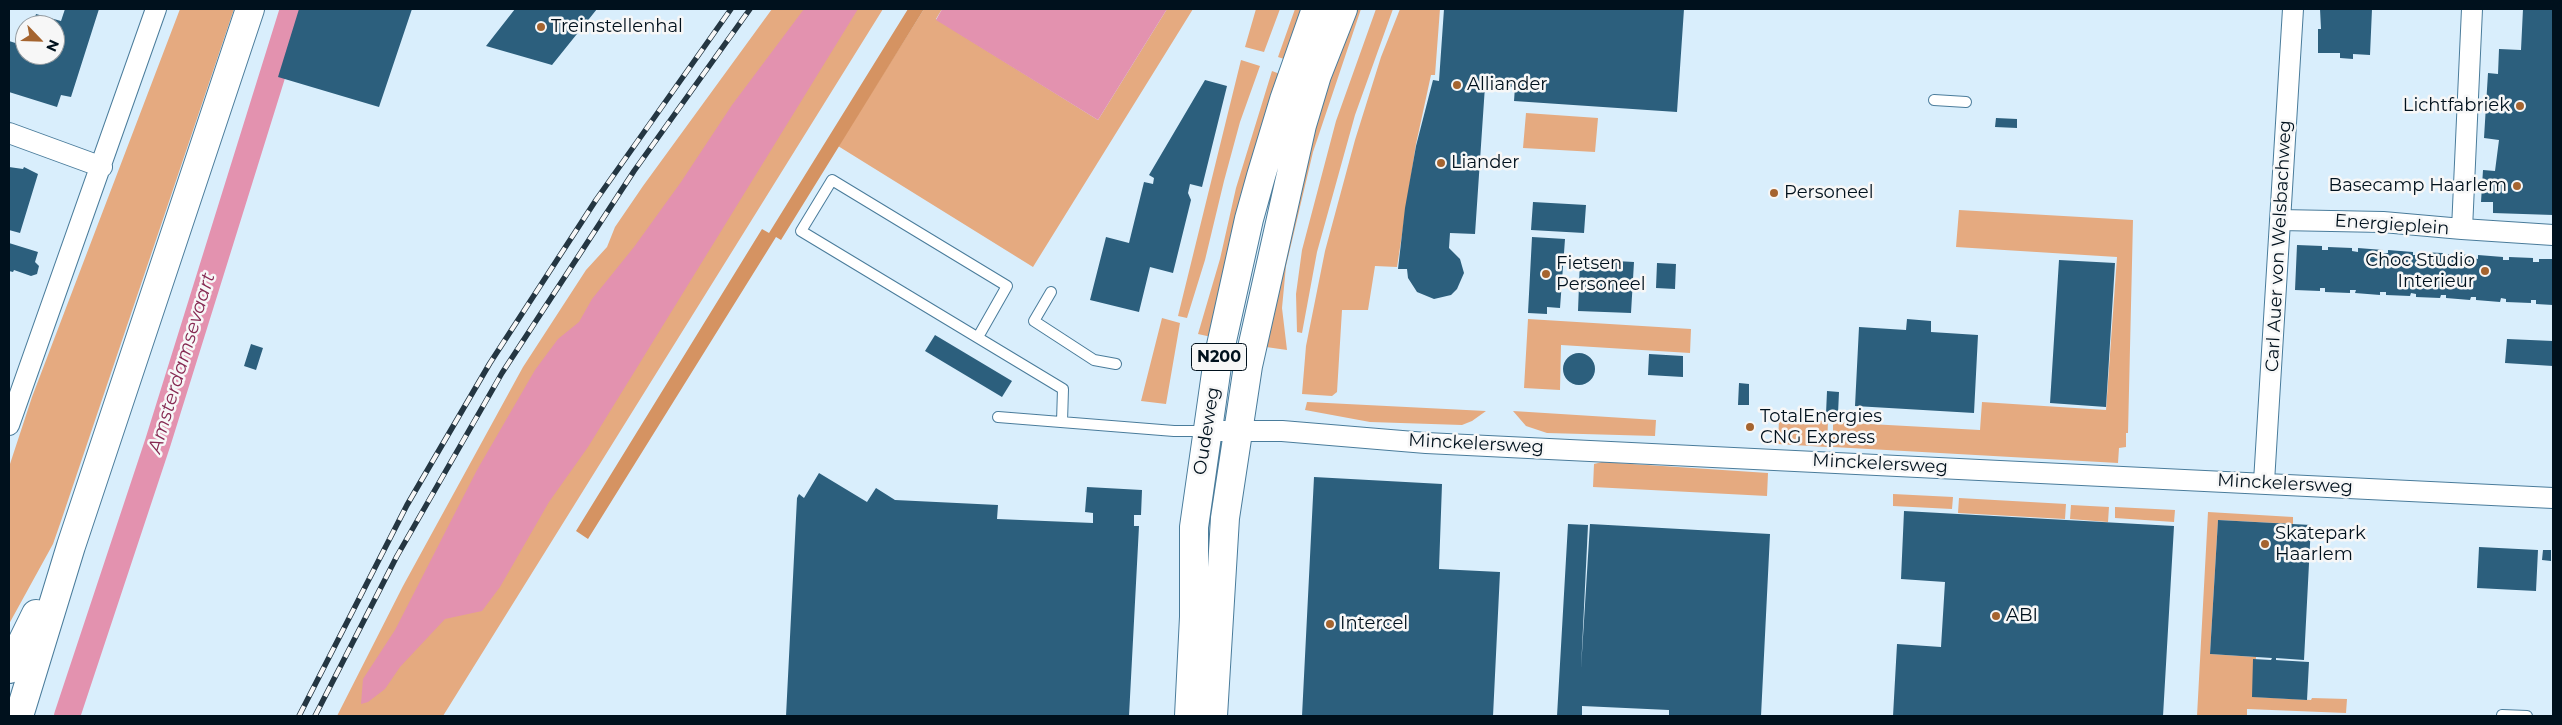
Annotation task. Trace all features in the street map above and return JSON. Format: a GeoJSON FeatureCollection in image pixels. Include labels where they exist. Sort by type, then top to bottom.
{"type":"FeatureCollection","features":[{"type":"Feature","properties":{"kind":"main road"},"geometry":{"type":"LineString","coordinates":[[19,716],[71,546],[250,9]]}},
{"type":"Feature","properties":{"kind":"main road","name":"Oudeweg"},"geometry":{"type":"LineString","coordinates":[[1189,716],[1194,617],[1194,527],[1224,331],[1249,219],[1284,100],[1316,9]]}},
{"type":"Feature","properties":{"kind":"main road","name":"Oudeweg"},"geometry":{"type":"LineString","coordinates":[[1212,716],[1226,518],[1237,431],[1258,315],[1302,125],[1317,75],[1342,9]]}},
{"type":"Feature","properties":{"kind":"main road"},"geometry":{"type":"LineString","coordinates":[[9,668],[71,546]]}},
{"type":"Feature","properties":{"kind":"street"},"geometry":{"type":"LineString","coordinates":[[9,425],[102,167],[156,9]]}},
{"type":"Feature","properties":{"kind":"street","name":"Carl Auer von Welsbachweg"},"geometry":{"type":"LineString","coordinates":[[2264,482],[2293,9]]}},
{"type":"Feature","properties":{"kind":"street","name":"Energieplein"},"geometry":{"type":"LineString","coordinates":[[2280,220],[2383,222],[2462,229],[2472,9]]}},
{"type":"Feature","properties":{"kind":"street"},"geometry":{"type":"LineString","coordinates":[[9,133],[102,167]]}},
{"type":"Feature","properties":{"kind":"street"},"geometry":{"type":"LineString","coordinates":[[2462,229],[2553,235]]}},
{"type":"Feature","properties":{"kind":"street","name":"Minckelersweg"},"geometry":{"type":"LineString","coordinates":[[1208,431],[1282,431],[1436,443],[2264,482],[2553,498]]}},
{"type":"Feature","properties":{"kind":"lane"},"geometry":{"type":"LineString","coordinates":[[1934,100],[1966,102]]}},
{"type":"Feature","properties":{"kind":"lane"},"geometry":{"type":"LineString","coordinates":[[978,337],[1007,286],[832,180],[801,231],[1063,389],[1062,422]]}},
{"type":"Feature","properties":{"kind":"lane"},"geometry":{"type":"LineString","coordinates":[[1051,292],[1034,320],[1094,360],[1116,364]]}},
{"type":"Feature","properties":{"kind":"lane"},"geometry":{"type":"LineString","coordinates":[[998,417],[1174,431],[1208,431]]}},
{"type":"Feature","properties":{"kind":"lane"},"geometry":{"type":"LineString","coordinates":[[2502,715],[2527,716]]}},
{"type":"Feature","properties":{"kind":"shaded area"},"geometry":{"type":"Polygon","coordinates":[[[180,9],[234,9],[53,544],[9,624],[9,467],[32,397],[180,9]]]}},
{"type":"Feature","properties":{"kind":"shaded area"},"geometry":{"type":"Polygon","coordinates":[[[772,9],[883,9],[443,716],[337,716],[403,586],[523,367],[586,270],[607,247],[615,227],[643,186],[772,9]]]}},
{"type":"Feature","properties":{"kind":"shaded area"},"geometry":{"type":"Polygon","coordinates":[[[804,9],[858,9],[588,447],[549,502],[500,587],[482,611],[445,619],[400,667],[385,689],[368,702],[361,704],[363,679],[395,630],[477,470],[535,370],[558,339],[579,322],[592,299],[634,247],[681,182],[732,105],[804,9]]]}},
{"type":"Feature","properties":{"kind":"shaded area"},"geometry":{"type":"Polygon","coordinates":[[[908,9],[924,9],[781,240],[776,237],[588,539],[576,531],[762,229],[769,233],[908,9]]]}},
{"type":"Feature","properties":{"kind":"shaded area"},"geometry":{"type":"Polygon","coordinates":[[[924,9],[942,9],[936,19],[1098,120],[1167,9],[1193,9],[1033,267],[838,146],[924,9]]]}},
{"type":"Feature","properties":{"kind":"shaded area"},"geometry":{"type":"Polygon","coordinates":[[[942,9],[1167,9],[1098,120],[936,20],[942,9]]]}},
{"type":"Feature","properties":{"kind":"shaded area"},"geometry":{"type":"Polygon","coordinates":[[[1256,9],[1280,9],[1264,52],[1245,47],[1256,9]]]}},
{"type":"Feature","properties":{"kind":"shaded area"},"geometry":{"type":"Polygon","coordinates":[[[1295,9],[1312,9],[1290,61],[1278,57],[1295,9]]]}},
{"type":"Feature","properties":{"kind":"shaded area"},"geometry":{"type":"Polygon","coordinates":[[[1354,9],[1361,9],[1313,152],[1286,266],[1282,308],[1287,350],[1259,346],[1294,182],[1354,9]]]}},
{"type":"Feature","properties":{"kind":"shaded area"},"geometry":{"type":"Polygon","coordinates":[[[1376,9],[1393,9],[1355,115],[1317,252],[1302,333],[1297,332],[1296,294],[1302,250],[1336,121],[1376,9]]]}},
{"type":"Feature","properties":{"kind":"shaded area"},"geometry":{"type":"Polygon","coordinates":[[[1400,9],[1440,9],[1435,75],[1431,75],[1416,144],[1397,267],[1375,266],[1368,310],[1342,310],[1337,392],[1332,396],[1302,394],[1306,346],[1325,251],[1355,140],[1381,57],[1400,9]]]}},
{"type":"Feature","properties":{"kind":"shaded area"},"geometry":{"type":"Polygon","coordinates":[[[1241,60],[1260,66],[1240,122],[1205,260],[1187,318],[1178,316],[1241,60]]]}},
{"type":"Feature","properties":{"kind":"shaded area"},"geometry":{"type":"Polygon","coordinates":[[[1272,71],[1285,76],[1216,338],[1198,334],[1220,259],[1236,188],[1272,71]]]}},
{"type":"Feature","properties":{"kind":"shaded area"},"geometry":{"type":"Polygon","coordinates":[[[1526,113],[1598,118],[1595,152],[1523,148],[1526,113]]]}},
{"type":"Feature","properties":{"kind":"shaded area"},"geometry":{"type":"Polygon","coordinates":[[[1959,210],[2133,220],[2128,433],[2126,433],[2126,447],[2119,448],[2118,463],[1833,447],[1833,422],[1980,430],[1982,402],[2106,410],[2117,257],[1956,247],[1959,210]]]}},
{"type":"Feature","properties":{"kind":"shaded area"},"geometry":{"type":"Polygon","coordinates":[[[1162,318],[1180,323],[1166,404],[1141,401],[1162,318]]]}},
{"type":"Feature","properties":{"kind":"shaded area"},"geometry":{"type":"Polygon","coordinates":[[[1528,319],[1691,329],[1690,353],[1561,345],[1560,390],[1524,388],[1528,319]]]}},
{"type":"Feature","properties":{"kind":"shaded area"},"geometry":{"type":"Polygon","coordinates":[[[1307,402],[1486,411],[1472,421],[1462,425],[1370,422],[1305,410],[1307,402]]]}},
{"type":"Feature","properties":{"kind":"shaded area"},"geometry":{"type":"Polygon","coordinates":[[[1513,411],[1656,420],[1655,436],[1547,433],[1526,426],[1513,411]]]}},
{"type":"Feature","properties":{"kind":"shaded area"},"geometry":{"type":"Polygon","coordinates":[[[1779,419],[1828,421],[1827,447],[1778,444],[1779,419]]]}},
{"type":"Feature","properties":{"kind":"shaded area"},"geometry":{"type":"Polygon","coordinates":[[[1602,462],[1768,473],[1767,496],[1593,487],[1594,464],[1602,462]]]}},
{"type":"Feature","properties":{"kind":"shaded area"},"geometry":{"type":"Polygon","coordinates":[[[1893,494],[1953,497],[1952,509],[1893,506],[1893,494]]]}},
{"type":"Feature","properties":{"kind":"shaded area"},"geometry":{"type":"Polygon","coordinates":[[[1959,498],[2066,504],[2065,519],[1958,513],[1959,498]]]}},
{"type":"Feature","properties":{"kind":"shaded area"},"geometry":{"type":"Polygon","coordinates":[[[2071,505],[2109,507],[2108,522],[2070,519],[2071,505]]]}},
{"type":"Feature","properties":{"kind":"shaded area"},"geometry":{"type":"Polygon","coordinates":[[[2115,507],[2175,510],[2174,522],[2115,518],[2115,507]]]}},
{"type":"Feature","properties":{"kind":"shaded area"},"geometry":{"type":"Polygon","coordinates":[[[2208,512],[2293,517],[2293,524],[2218,520],[2210,654],[2256,657],[2255,697],[2311,700],[2312,698],[2347,699],[2346,713],[2247,709],[2247,716],[2197,716],[2208,512]]]}},
{"type":"Feature","properties":{"kind":"building"},"geometry":{"type":"Polygon","coordinates":[[[65,9],[99,9],[71,97],[61,95],[57,107],[9,92],[9,41],[15,43],[15,65],[65,65],[65,15],[63,15],[65,9]]]}},
{"type":"Feature","properties":{"kind":"building"},"geometry":{"type":"Polygon","coordinates":[[[299,9],[412,9],[379,107],[278,77],[299,9]]]}},
{"type":"Feature","properties":{"kind":"building","name":"Treinstellenhal"},"geometry":{"type":"Polygon","coordinates":[[[515,9],[597,9],[552,65],[486,46],[515,9]]]}},
{"type":"Feature","properties":{"kind":"building"},"geometry":{"type":"Polygon","coordinates":[[[1444,9],[1684,9],[1677,112],[1514,101],[1515,87],[1485,86],[1475,234],[1450,233],[1449,248],[1460,259],[1464,273],[1457,289],[1451,295],[1434,299],[1417,292],[1408,278],[1407,269],[1398,269],[1405,208],[1416,146],[1433,80],[1439,81],[1444,9]]]}},
{"type":"Feature","properties":{"kind":"building"},"geometry":{"type":"Polygon","coordinates":[[[2320,9],[2372,9],[2370,55],[2353,54],[2353,59],[2340,58],[2340,53],[2318,53],[2318,29],[2321,29],[2320,9]]]}},
{"type":"Feature","properties":{"kind":"building"},"geometry":{"type":"Polygon","coordinates":[[[2523,9],[2553,9],[2553,215],[2493,213],[2493,202],[2481,202],[2483,170],[2495,171],[2499,140],[2484,138],[2488,73],[2498,74],[2499,49],[2521,50],[2523,9]]]}},
{"type":"Feature","properties":{"kind":"building"},"geometry":{"type":"Polygon","coordinates":[[[1205,80],[1227,86],[1202,187],[1190,184],[1188,193],[1191,200],[1173,273],[1150,267],[1139,312],[1090,300],[1106,237],[1129,243],[1144,182],[1153,184],[1154,178],[1149,175],[1205,80]]]}},
{"type":"Feature","properties":{"kind":"building"},"geometry":{"type":"Polygon","coordinates":[[[1996,118],[2017,119],[2017,128],[1995,127],[1996,118]]]}},
{"type":"Feature","properties":{"kind":"building"},"geometry":{"type":"Polygon","coordinates":[[[9,167],[23,169],[24,167],[38,174],[20,233],[9,230],[9,167]]]}},
{"type":"Feature","properties":{"kind":"building"},"geometry":{"type":"Polygon","coordinates":[[[1533,202],[1586,205],[1584,233],[1531,230],[1533,202]]]}},
{"type":"Feature","properties":{"kind":"building","name":"Fietsen Personeel"},"geometry":{"type":"Polygon","coordinates":[[[1532,237],[1565,239],[1560,308],[1547,307],[1547,314],[1528,313],[1532,237]]]}},
{"type":"Feature","properties":{"kind":"building"},"geometry":{"type":"Polygon","coordinates":[[[9,243],[38,252],[35,262],[39,266],[37,274],[31,276],[14,270],[13,272],[9,271],[9,243]]]}},
{"type":"Feature","properties":{"kind":"building"},"geometry":{"type":"Polygon","coordinates":[[[2297,245],[2322,246],[2322,250],[2328,250],[2328,247],[2352,248],[2352,251],[2358,252],[2358,248],[2383,250],[2382,253],[2388,253],[2388,250],[2413,252],[2413,255],[2418,255],[2418,252],[2443,253],[2443,256],[2448,257],[2448,254],[2473,255],[2473,258],[2478,259],[2478,255],[2503,257],[2503,260],[2509,260],[2509,257],[2533,258],[2533,262],[2539,262],[2539,259],[2553,259],[2553,305],[2536,304],[2536,300],[2531,300],[2531,303],[2506,302],[2506,299],[2501,298],[2500,302],[2476,300],[2476,297],[2471,297],[2470,300],[2446,298],[2446,295],[2441,295],[2440,298],[2416,297],[2416,294],[2411,293],[2410,296],[2386,295],[2386,292],[2380,292],[2380,295],[2355,293],[2356,290],[2350,290],[2350,293],[2325,292],[2325,288],[2320,288],[2320,291],[2295,290],[2297,245]]]}},
{"type":"Feature","properties":{"kind":"building"},"geometry":{"type":"Polygon","coordinates":[[[1580,259],[1634,262],[1631,313],[1578,311],[1580,259]]]}},
{"type":"Feature","properties":{"kind":"building"},"geometry":{"type":"Polygon","coordinates":[[[2059,260],[2115,263],[2106,407],[2050,403],[2059,260]]]}},
{"type":"Feature","properties":{"kind":"building"},"geometry":{"type":"Polygon","coordinates":[[[1657,263],[1676,264],[1675,289],[1656,288],[1657,263]]]}},
{"type":"Feature","properties":{"kind":"building"},"geometry":{"type":"Polygon","coordinates":[[[1907,319],[1931,321],[1931,332],[1978,335],[1974,413],[1855,406],[1859,327],[1906,330],[1907,319]]]}},
{"type":"Feature","properties":{"kind":"building"},"geometry":{"type":"Polygon","coordinates":[[[935,335],[1012,381],[1002,397],[925,351],[935,335]]]}},
{"type":"Feature","properties":{"kind":"building"},"geometry":{"type":"Polygon","coordinates":[[[2507,339],[2553,341],[2553,366],[2505,363],[2507,339]]]}},
{"type":"Feature","properties":{"kind":"building"},"geometry":{"type":"Polygon","coordinates":[[[251,344],[263,348],[256,370],[244,366],[251,344]]]}},
{"type":"Feature","properties":{"kind":"building"},"geometry":{"type":"Polygon","coordinates":[[[1579,353],[1590,358],[1595,369],[1590,380],[1579,385],[1568,380],[1563,369],[1568,358],[1579,353]]]}},
{"type":"Feature","properties":{"kind":"building"},"geometry":{"type":"Polygon","coordinates":[[[1649,354],[1683,356],[1683,377],[1648,375],[1649,354]]]}},
{"type":"Feature","properties":{"kind":"building"},"geometry":{"type":"Polygon","coordinates":[[[1739,383],[1749,384],[1749,405],[1738,405],[1739,383]]]}},
{"type":"Feature","properties":{"kind":"building"},"geometry":{"type":"Polygon","coordinates":[[[1827,391],[1839,392],[1838,414],[1826,414],[1827,391]]]}},
{"type":"Feature","properties":{"kind":"building"},"geometry":{"type":"Polygon","coordinates":[[[819,473],[867,502],[876,488],[895,500],[998,505],[997,519],[1093,523],[1093,513],[1085,512],[1087,487],[1142,490],[1141,515],[1134,515],[1134,526],[1139,526],[1129,716],[786,716],[797,498],[799,494],[804,498],[819,473]]]}},
{"type":"Feature","properties":{"kind":"building"},"geometry":{"type":"Polygon","coordinates":[[[1314,477],[1442,484],[1439,569],[1500,572],[1493,716],[1302,716],[1314,477]]]}},
{"type":"Feature","properties":{"kind":"building"},"geometry":{"type":"Polygon","coordinates":[[[1904,511],[2174,526],[2163,716],[1893,716],[1897,644],[1941,647],[1945,582],[1901,579],[1904,511]]]}},
{"type":"Feature","properties":{"kind":"building"},"geometry":{"type":"Polygon","coordinates":[[[2218,520],[2311,525],[2304,660],[2276,658],[2276,660],[2309,662],[2307,700],[2252,697],[2253,659],[2271,660],[2272,658],[2210,654],[2218,520]]]}},
{"type":"Feature","properties":{"kind":"building"},"geometry":{"type":"Polygon","coordinates":[[[1568,524],[1588,525],[1581,669],[1590,524],[1770,534],[1761,716],[1669,716],[1669,710],[1582,706],[1582,716],[1557,716],[1568,524]]]}},
{"type":"Feature","properties":{"kind":"building"},"geometry":{"type":"Polygon","coordinates":[[[2479,547],[2538,550],[2536,591],[2477,588],[2479,547]]]}},
{"type":"Feature","properties":{"kind":"building"},"geometry":{"type":"Polygon","coordinates":[[[2543,550],[2551,550],[2551,561],[2542,560],[2543,550]]]}},
{"type":"Feature","properties":{"kind":"waterway","name":"Amsterdamsevaart"},"geometry":{"type":"LineString","coordinates":[[67,716],[158,442],[293,9]]}},
{"type":"Feature","properties":{"kind":"railway"},"geometry":{"type":"LineString","coordinates":[[299,716],[407,505],[490,363],[596,200],[731,9]]}},
{"type":"Feature","properties":{"kind":"railway"},"geometry":{"type":"LineString","coordinates":[[315,716],[397,556],[502,373],[634,171],[750,9]]}},
{"type":"Feature","properties":{"kind":"place","name":"Treinstellenhal"},"geometry":{"type":"Point","coordinates":[541,27]}},
{"type":"Feature","properties":{"kind":"place","name":"Alliander"},"geometry":{"type":"Point","coordinates":[1457,85]}},
{"type":"Feature","properties":{"kind":"place","name":"Lichtfabriek"},"geometry":{"type":"Point","coordinates":[2520,106]}},
{"type":"Feature","properties":{"kind":"place","name":"Liander"},"geometry":{"type":"Point","coordinates":[1441,163]}},
{"type":"Feature","properties":{"kind":"place","name":"Basecamp Haarlem"},"geometry":{"type":"Point","coordinates":[2517,186]}},
{"type":"Feature","properties":{"kind":"place","name":"Personeel"},"geometry":{"type":"Point","coordinates":[1774,193]}},
{"type":"Feature","properties":{"kind":"place","name":"Choc Studio Interieur"},"geometry":{"type":"Point","coordinates":[2485,271]}},
{"type":"Feature","properties":{"kind":"place","name":"Fietsen Personeel"},"geometry":{"type":"Point","coordinates":[1546,274]}},
{"type":"Feature","properties":{"kind":"place","name":"TotalEnergies CNG Express"},"geometry":{"type":"Point","coordinates":[1750,427]}},
{"type":"Feature","properties":{"kind":"place","name":"Skatepark Haarlem"},"geometry":{"type":"Point","coordinates":[2265,544]}},
{"type":"Feature","properties":{"kind":"place","name":"ABI"},"geometry":{"type":"Point","coordinates":[1996,616]}},
{"type":"Feature","properties":{"kind":"place","name":"Intercel"},"geometry":{"type":"Point","coordinates":[1330,624]}}]}
